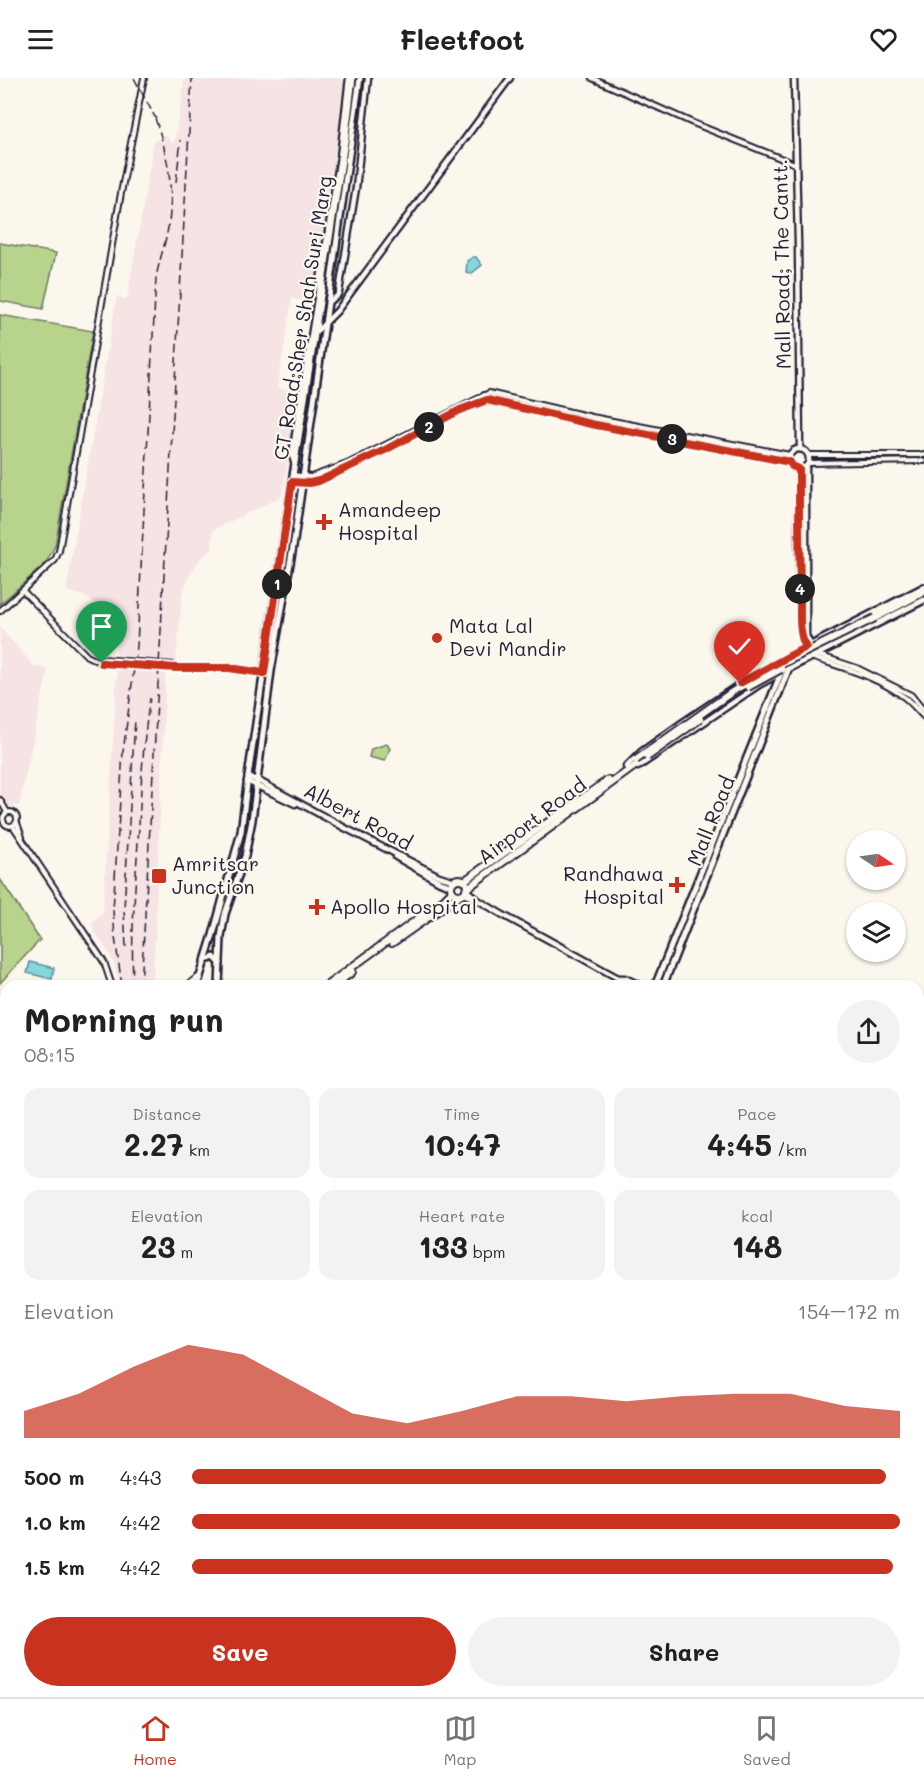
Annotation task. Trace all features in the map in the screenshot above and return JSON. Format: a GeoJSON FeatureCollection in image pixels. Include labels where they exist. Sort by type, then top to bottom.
{"type":"FeatureCollection","features":[{"type":"Feature","properties":{"kind":"highway"},"geometry":{"type":"LineString","coordinates":[[334,980],[441,902],[453,886],[464,881],[637,761],[732,692],[759,675],[924,596]]}},
{"type":"Feature","properties":{"kind":"highway","name":"Airport Road"},"geometry":{"type":"LineString","coordinates":[[342,980],[464,892],[637,761]]}},
{"type":"Feature","properties":{"kind":"highway"},"geometry":{"type":"LineString","coordinates":[[453,886],[464,892],[464,881]]}},
{"type":"Feature","properties":{"kind":"main road","name":"GT Road;Sher Shah Suri Marg"},"geometry":{"type":"LineString","coordinates":[[199,980],[241,832],[346,135],[351,78]]}},
{"type":"Feature","properties":{"kind":"main road"},"geometry":{"type":"LineString","coordinates":[[295,465],[292,456],[293,448],[351,78]]}},
{"type":"Feature","properties":{"kind":"main road","name":"GT Road;Sher Shah Suri Marg"},"geometry":{"type":"LineString","coordinates":[[219,980],[220,937],[225,914],[245,856],[252,820],[271,672],[290,570],[360,78]]}},
{"type":"Feature","properties":{"kind":"main road"},"geometry":{"type":"LineString","coordinates":[[328,302],[339,292],[347,250],[368,78]]}},
{"type":"Feature","properties":{"kind":"main road"},"geometry":{"type":"LineString","coordinates":[[316,332],[337,311],[510,78]]}},
{"type":"Feature","properties":{"kind":"main road","name":"Mall Road; The Cantt."},"geometry":{"type":"LineString","coordinates":[[794,78],[800,449]]}},
{"type":"Feature","properties":{"kind":"main road"},"geometry":{"type":"LineString","coordinates":[[799,469],[792,466],[790,455],[800,449],[808,455],[806,636],[808,646]]}},
{"type":"Feature","properties":{"kind":"main road"},"geometry":{"type":"LineString","coordinates":[[799,469],[807,464]]}},
{"type":"Feature","properties":{"kind":"main road"},"geometry":{"type":"LineString","coordinates":[[799,469],[798,539],[802,638],[814,656]]}},
{"type":"Feature","properties":{"kind":"main road"},"geometry":{"type":"LineString","coordinates":[[626,767],[641,752],[734,687],[808,646],[924,587]]}},
{"type":"Feature","properties":{"kind":"main road"},"geometry":{"type":"LineString","coordinates":[[616,778],[644,764],[740,698],[789,668],[924,596]]}},
{"type":"Feature","properties":{"kind":"main road","name":"Mall Road"},"geometry":{"type":"LineString","coordinates":[[657,980],[781,673],[790,656]]}},
{"type":"Feature","properties":{"kind":"main road","name":"Mall Road"},"geometry":{"type":"LineString","coordinates":[[665,980],[789,668]]}},
{"type":"Feature","properties":{"kind":"main road","name":"Albert Road"},"geometry":{"type":"LineString","coordinates":[[248,779],[453,886]]}},
{"type":"Feature","properties":{"kind":"main road"},"geometry":{"type":"LineString","coordinates":[[464,892],[620,980]]}},
{"type":"Feature","properties":{"kind":"main road"},"geometry":{"type":"LineString","coordinates":[[213,935],[220,937]]}},
{"type":"Feature","properties":{"kind":"main road"},"geometry":{"type":"LineString","coordinates":[[204,961],[214,957],[220,963]]}},
{"type":"Feature","properties":{"kind":"main road"},"geometry":{"type":"LineString","coordinates":[[195,980],[200,976]]}},
{"type":"Feature","properties":{"kind":"main road"},"geometry":{"type":"LineString","coordinates":[[618,978],[629,980]]}},
{"type":"Feature","properties":{"kind":"street"},"geometry":{"type":"LineString","coordinates":[[0,611],[55,560],[59,551],[121,193],[144,78]]}},
{"type":"Feature","properties":{"kind":"street"},"geometry":{"type":"LineString","coordinates":[[592,78],[693,123],[795,164]]}},
{"type":"Feature","properties":{"kind":"street"},"geometry":{"type":"LineString","coordinates":[[303,480],[347,464],[489,393],[592,417],[790,455]]}},
{"type":"Feature","properties":{"kind":"street"},"geometry":{"type":"LineString","coordinates":[[484,395],[487,400]]}},
{"type":"Feature","properties":{"kind":"street"},"geometry":{"type":"LineString","coordinates":[[496,402],[498,395]]}},
{"type":"Feature","properties":{"kind":"street"},"geometry":{"type":"LineString","coordinates":[[293,479],[319,481],[385,450],[460,410],[487,400],[591,424],[790,462]]}},
{"type":"Feature","properties":{"kind":"street"},"geometry":{"type":"LineString","coordinates":[[808,455],[924,455]]}},
{"type":"Feature","properties":{"kind":"street"},"geometry":{"type":"LineString","coordinates":[[807,464],[924,461]]}},
{"type":"Feature","properties":{"kind":"street"},"geometry":{"type":"LineString","coordinates":[[22,591],[87,656],[101,661],[229,668],[264,673]]}},
{"type":"Feature","properties":{"kind":"street"},"geometry":{"type":"LineString","coordinates":[[814,656],[856,668],[911,695],[924,711]]}},
{"type":"Feature","properties":{"kind":"street"},"geometry":{"type":"LineString","coordinates":[[814,656],[864,674],[890,688],[906,698],[924,717]]}},
{"type":"Feature","properties":{"kind":"street"},"geometry":{"type":"LineString","coordinates":[[0,800],[7,812]]}},
{"type":"Feature","properties":{"kind":"street"},"geometry":{"type":"LineString","coordinates":[[7,812],[3,823],[8,827],[15,824]]}},
{"type":"Feature","properties":{"kind":"street"},"geometry":{"type":"LineString","coordinates":[[7,812],[15,813],[17,817],[15,824]]}},
{"type":"Feature","properties":{"kind":"street"},"geometry":{"type":"LineString","coordinates":[[15,824],[104,962],[110,980]]}},
{"type":"Feature","properties":{"kind":"shaded area"},"geometry":{"type":"Polygon","coordinates":[[[185,78],[342,78],[345,86],[314,303],[292,299],[277,388],[299,392],[282,496],[213,530],[212,549],[201,558],[190,574],[182,594],[176,662],[166,662],[153,980],[119,980],[111,956],[93,929],[92,923],[103,911],[117,676],[115,617],[84,596],[66,591],[117,296],[127,300],[154,142],[166,135],[172,143],[175,140],[185,78]]]}},
{"type":"Feature","properties":{"kind":"shaded area"},"geometry":{"type":"Polygon","coordinates":[[[0,628],[34,666],[48,669],[19,805],[9,808],[0,793],[0,628]]]}},
{"type":"Feature","properties":{"kind":"green space"},"geometry":{"type":"Polygon","coordinates":[[[0,243],[56,253],[43,309],[0,301],[0,243]]]}},
{"type":"Feature","properties":{"kind":"green space"},"geometry":{"type":"Polygon","coordinates":[[[0,315],[93,331],[55,546],[46,563],[0,604],[0,315]]]}},
{"type":"Feature","properties":{"kind":"green space"},"geometry":{"type":"Polygon","coordinates":[[[387,744],[390,749],[385,761],[369,757],[371,749],[387,744]]]}},
{"type":"Feature","properties":{"kind":"green space"},"geometry":{"type":"Polygon","coordinates":[[[0,879],[40,940],[3,980],[0,980],[0,879]]]}},
{"type":"Feature","properties":{"kind":"water"},"geometry":{"type":"Polygon","coordinates":[[[476,257],[482,265],[471,274],[466,273],[467,261],[476,257]]]}},
{"type":"Feature","properties":{"kind":"water"},"geometry":{"type":"Polygon","coordinates":[[[30,962],[54,968],[52,979],[27,973],[30,962]]]}},
{"type":"Feature","properties":{"kind":"railway"},"geometry":{"type":"LineString","coordinates":[[134,78],[156,119]]}},
{"type":"Feature","properties":{"kind":"railway"},"geometry":{"type":"LineString","coordinates":[[141,980],[192,78]]}},
{"type":"Feature","properties":{"kind":"railway"},"geometry":{"type":"LineString","coordinates":[[121,980],[113,910],[123,752],[137,646],[156,278],[168,228],[171,198],[166,155],[153,113]]}},
{"type":"Feature","properties":{"kind":"railway"},"geometry":{"type":"LineString","coordinates":[[176,182],[181,140]]}},
{"type":"Feature","properties":{"kind":"railway"},"geometry":{"type":"LineString","coordinates":[[133,980],[143,752],[150,698]]}},
{"type":"Feature","properties":{"kind":"railway"},"geometry":{"type":"LineString","coordinates":[[126,947],[124,909],[135,719]]}},
{"type":"Feature","properties":{"kind":"place","name":"Amandeep Hospital"},"geometry":{"type":"Point","coordinates":[324,522]}},
{"type":"Feature","properties":{"kind":"place","name":"Mata Lal Devi Mandir"},"geometry":{"type":"Point","coordinates":[437,638]}},
{"type":"Feature","properties":{"kind":"place","name":"Amritsar Junction"},"geometry":{"type":"Point","coordinates":[159,876]}},
{"type":"Feature","properties":{"kind":"place","name":"Randhawa Hospital"},"geometry":{"type":"Point","coordinates":[677,885]}},
{"type":"Feature","properties":{"kind":"place","name":"Apollo Hospital"},"geometry":{"type":"Point","coordinates":[317,907]}},
{"type":"Feature","properties":{"kind":"route"},"geometry":{"type":"LineString","coordinates":[[102,663],[177,668],[229,668],[264,673],[292,482],[319,481],[385,450],[460,410],[487,400],[591,424],[790,462],[792,466],[799,469],[798,539],[801,617],[802,638],[806,647],[740,683]]}}]}
